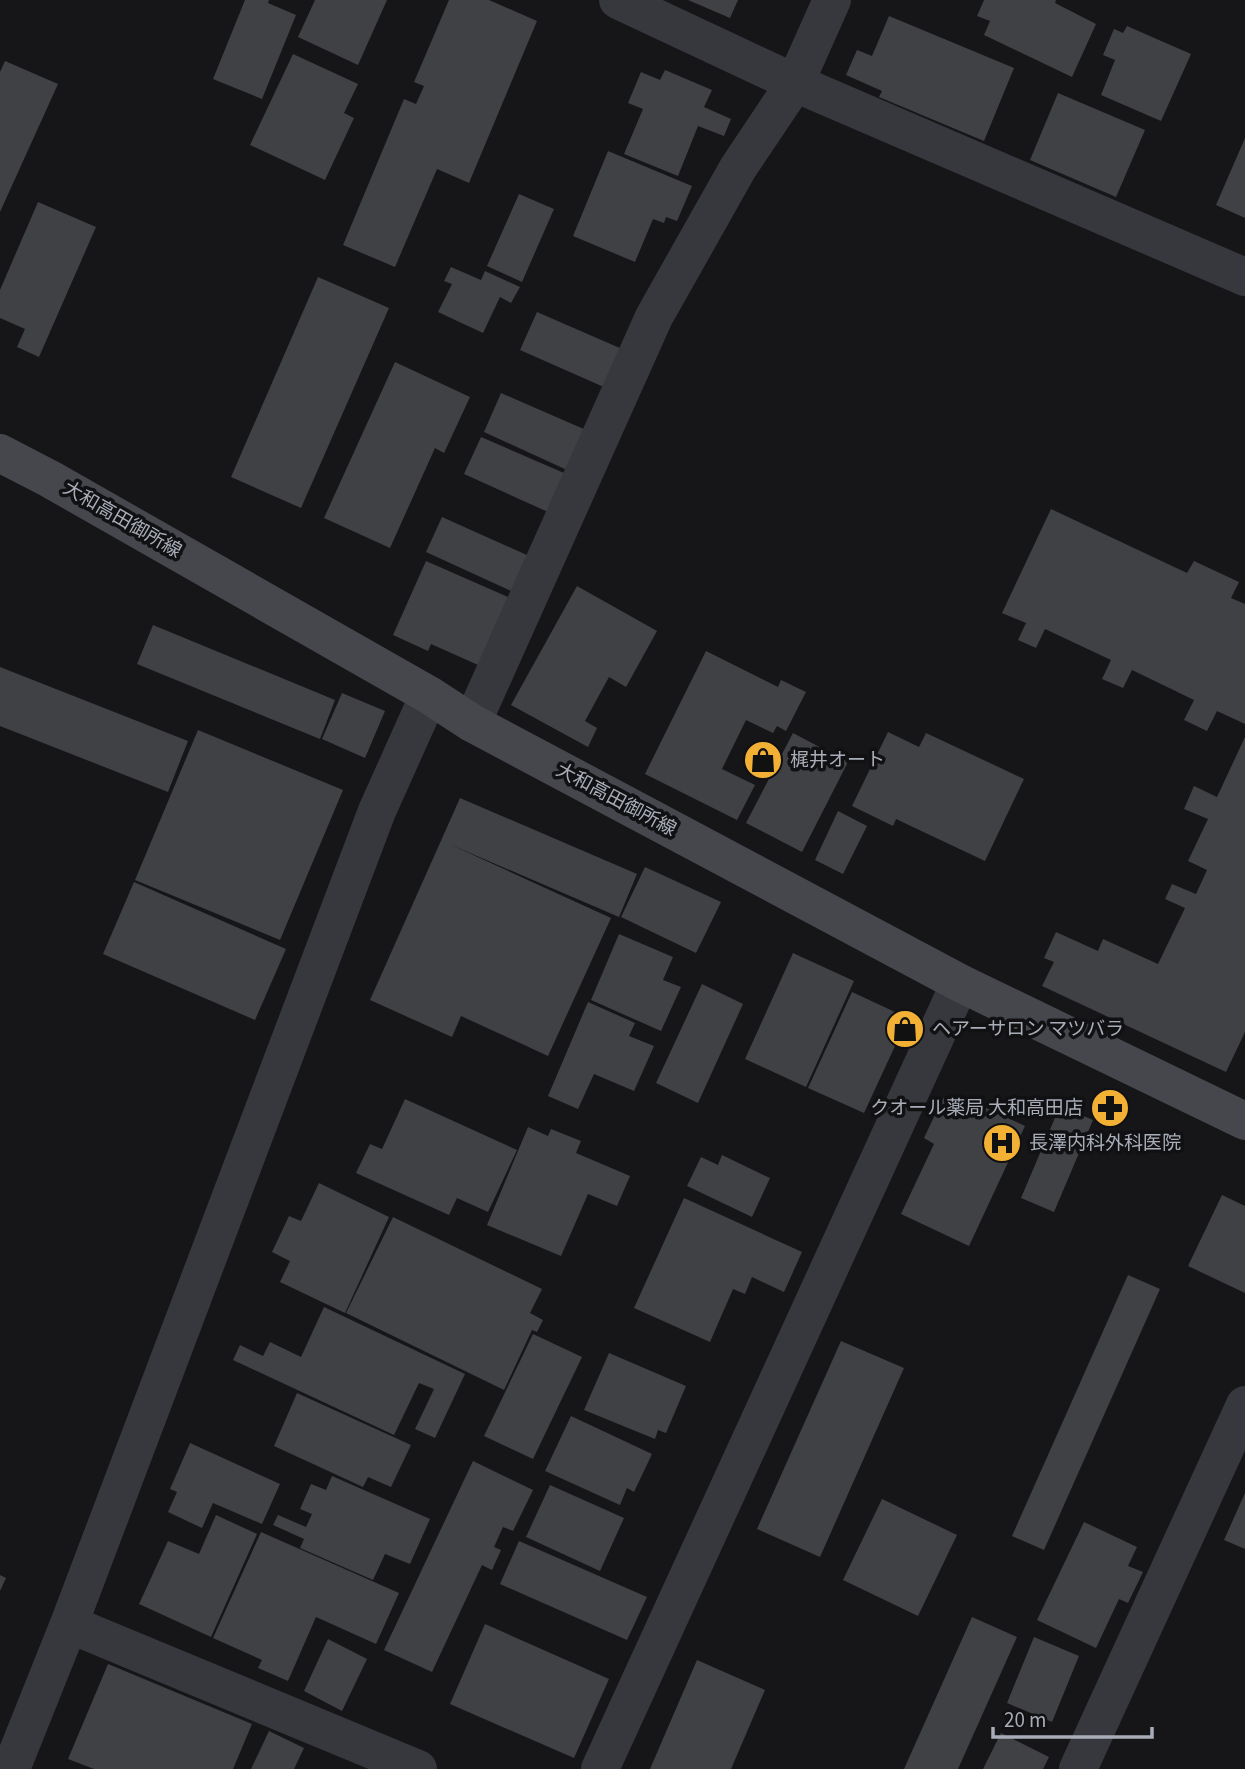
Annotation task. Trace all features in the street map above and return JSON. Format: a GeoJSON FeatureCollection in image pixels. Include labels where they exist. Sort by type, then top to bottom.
{"type":"FeatureCollection","features":[{"type":"Feature","properties":{"kind":"main road","name":"大和高田御所線"},"geometry":{"type":"LineString","coordinates":[[0,453],[429,695],[472,723],[960,983],[1245,1121]]}},
{"type":"Feature","properties":{"kind":"street"},"geometry":{"type":"LineString","coordinates":[[618,0],[795,83],[1245,277]]}},
{"type":"Feature","properties":{"kind":"street"},"geometry":{"type":"LineString","coordinates":[[472,723],[654,317],[738,168],[795,83],[832,0]]}},
{"type":"Feature","properties":{"kind":"street"},"geometry":{"type":"LineString","coordinates":[[11,1769],[14,1722],[69,1624],[377,811],[429,695]]}},
{"type":"Feature","properties":{"kind":"street"},"geometry":{"type":"LineString","coordinates":[[600,1769],[960,983]]}},
{"type":"Feature","properties":{"kind":"street"},"geometry":{"type":"LineString","coordinates":[[1078,1769],[1245,1405]]}},
{"type":"Feature","properties":{"kind":"street"},"geometry":{"type":"LineString","coordinates":[[69,1624],[418,1769]]}},
{"type":"Feature","properties":{"kind":"building"},"geometry":{"type":"Polygon","coordinates":[[[245,0],[269,0],[268,3],[296,15],[262,99],[213,79],[245,0]]]}},
{"type":"Feature","properties":{"kind":"building"},"geometry":{"type":"Polygon","coordinates":[[[315,0],[387,0],[358,65],[298,37],[315,0]]]}},
{"type":"Feature","properties":{"kind":"building"},"geometry":{"type":"Polygon","coordinates":[[[449,0],[489,0],[537,21],[469,183],[437,169],[395,267],[343,245],[404,99],[416,104],[424,86],[414,82],[449,0]]]}},
{"type":"Feature","properties":{"kind":"building"},"geometry":{"type":"Polygon","coordinates":[[[688,0],[738,0],[730,18],[688,0]]]}},
{"type":"Feature","properties":{"kind":"building"},"geometry":{"type":"Polygon","coordinates":[[[984,0],[1056,0],[1055,3],[1096,24],[1072,77],[984,35],[990,21],[977,16],[984,0]]]}},
{"type":"Feature","properties":{"kind":"building"},"geometry":{"type":"Polygon","coordinates":[[[889,16],[1014,68],[984,141],[879,97],[882,91],[846,75],[857,50],[872,56],[889,16]]]}},
{"type":"Feature","properties":{"kind":"building"},"geometry":{"type":"Polygon","coordinates":[[[1127,26],[1191,54],[1161,121],[1101,95],[1115,60],[1103,55],[1114,29],[1123,33],[1127,26]]]}},
{"type":"Feature","properties":{"kind":"building"},"geometry":{"type":"Polygon","coordinates":[[[293,54],[358,84],[344,113],[354,118],[325,180],[250,145],[293,54]]]}},
{"type":"Feature","properties":{"kind":"building"},"geometry":{"type":"Polygon","coordinates":[[[5,61],[58,84],[0,212],[0,72],[5,61]]]}},
{"type":"Feature","properties":{"kind":"building"},"geometry":{"type":"Polygon","coordinates":[[[665,70],[712,90],[704,107],[731,119],[724,136],[698,126],[678,176],[624,154],[643,109],[628,103],[641,72],[660,80],[665,70]]]}},
{"type":"Feature","properties":{"kind":"building"},"geometry":{"type":"Polygon","coordinates":[[[1058,93],[1145,130],[1116,197],[1030,160],[1058,93]]]}},
{"type":"Feature","properties":{"kind":"building"},"geometry":{"type":"Polygon","coordinates":[[[1245,138],[1245,218],[1216,205],[1245,138]]]}},
{"type":"Feature","properties":{"kind":"building"},"geometry":{"type":"Polygon","coordinates":[[[608,151],[692,186],[677,221],[666,217],[664,223],[653,219],[635,262],[573,236],[608,151]]]}},
{"type":"Feature","properties":{"kind":"building"},"geometry":{"type":"Polygon","coordinates":[[[519,194],[554,209],[522,282],[487,266],[519,194]]]}},
{"type":"Feature","properties":{"kind":"building"},"geometry":{"type":"Polygon","coordinates":[[[38,202],[96,227],[39,357],[17,347],[25,329],[0,318],[0,290],[38,202]]]}},
{"type":"Feature","properties":{"kind":"building"},"geometry":{"type":"Polygon","coordinates":[[[451,267],[481,280],[485,271],[520,287],[511,303],[500,297],[483,333],[438,312],[452,284],[444,281],[451,267]]]}},
{"type":"Feature","properties":{"kind":"building"},"geometry":{"type":"Polygon","coordinates":[[[318,277],[389,308],[301,508],[231,477],[318,277]]]}},
{"type":"Feature","properties":{"kind":"building"},"geometry":{"type":"Polygon","coordinates":[[[537,312],[622,349],[606,388],[520,350],[537,312]]]}},
{"type":"Feature","properties":{"kind":"building"},"geometry":{"type":"Polygon","coordinates":[[[395,362],[470,397],[444,453],[435,448],[390,548],[324,518],[395,362]]]}},
{"type":"Feature","properties":{"kind":"building"},"geometry":{"type":"Polygon","coordinates":[[[501,393],[586,430],[567,470],[484,432],[501,393]]]}},
{"type":"Feature","properties":{"kind":"building"},"geometry":{"type":"Polygon","coordinates":[[[481,437],[564,473],[548,512],[464,474],[481,437]]]}},
{"type":"Feature","properties":{"kind":"building"},"geometry":{"type":"Polygon","coordinates":[[[1051,509],[1187,573],[1194,561],[1239,582],[1231,598],[1245,604],[1245,724],[1217,711],[1207,731],[1184,720],[1194,700],[1132,670],[1123,688],[1102,679],[1111,660],[1045,629],[1036,648],[1018,640],[1026,623],[1002,613],[1051,509]]]}},
{"type":"Feature","properties":{"kind":"building"},"geometry":{"type":"Polygon","coordinates":[[[442,517],[527,555],[511,591],[426,552],[442,517]]]}},
{"type":"Feature","properties":{"kind":"building"},"geometry":{"type":"Polygon","coordinates":[[[426,561],[508,597],[478,665],[431,644],[428,651],[393,635],[426,561]]]}},
{"type":"Feature","properties":{"kind":"building"},"geometry":{"type":"Polygon","coordinates":[[[577,586],[657,631],[626,687],[609,677],[585,721],[597,728],[588,747],[511,705],[577,586]]]}},
{"type":"Feature","properties":{"kind":"building"},"geometry":{"type":"Polygon","coordinates":[[[153,625],[335,700],[320,739],[137,664],[153,625]]]}},
{"type":"Feature","properties":{"kind":"building"},"geometry":{"type":"Polygon","coordinates":[[[706,651],[778,687],[781,680],[806,692],[786,731],[777,726],[773,733],[746,720],[722,769],[755,785],[737,820],[645,774],[706,651]]]}},
{"type":"Feature","properties":{"kind":"building"},"geometry":{"type":"Polygon","coordinates":[[[0,667],[188,741],[168,792],[0,726],[0,667]]]}},
{"type":"Feature","properties":{"kind":"building"},"geometry":{"type":"Polygon","coordinates":[[[342,693],[385,711],[365,758],[322,739],[342,693]]]}},
{"type":"Feature","properties":{"kind":"building"},"geometry":{"type":"Polygon","coordinates":[[[198,730],[343,790],[280,940],[135,880],[198,730]]]}},
{"type":"Feature","properties":{"kind":"building"},"geometry":{"type":"Polygon","coordinates":[[[888,732],[919,747],[926,733],[1024,779],[985,861],[896,819],[893,826],[852,806],[888,732]]]}},
{"type":"Feature","properties":{"kind":"building"},"geometry":{"type":"Polygon","coordinates":[[[793,733],[848,762],[802,852],[746,823],[793,733]]]}},
{"type":"Feature","properties":{"kind":"building"},"geometry":{"type":"Polygon","coordinates":[[[1245,737],[1245,1032],[1226,1072],[1042,986],[1054,962],[1044,958],[1056,932],[1098,951],[1103,939],[1158,964],[1185,908],[1165,899],[1172,884],[1196,894],[1207,870],[1188,861],[1208,819],[1184,809],[1194,786],[1217,797],[1245,737]]]}},
{"type":"Feature","properties":{"kind":"building"},"geometry":{"type":"Polygon","coordinates":[[[460,798],[637,874],[619,917],[449,844],[611,918],[548,1056],[461,1016],[452,1037],[370,1000],[460,798]]]}},
{"type":"Feature","properties":{"kind":"building"},"geometry":{"type":"Polygon","coordinates":[[[838,811],[867,826],[843,874],[815,860],[838,811]]]}},
{"type":"Feature","properties":{"kind":"building"},"geometry":{"type":"Polygon","coordinates":[[[645,867],[721,902],[696,953],[621,917],[645,867]]]}},
{"type":"Feature","properties":{"kind":"building"},"geometry":{"type":"Polygon","coordinates":[[[134,882],[286,949],[255,1020],[103,954],[134,882]]]}},
{"type":"Feature","properties":{"kind":"building"},"geometry":{"type":"Polygon","coordinates":[[[619,934],[673,957],[663,980],[681,987],[661,1031],[591,1000],[619,934]]]}},
{"type":"Feature","properties":{"kind":"building"},"geometry":{"type":"Polygon","coordinates":[[[793,953],[854,981],[806,1087],[745,1059],[793,953]]]}},
{"type":"Feature","properties":{"kind":"building"},"geometry":{"type":"Polygon","coordinates":[[[702,984],[743,1004],[698,1103],[656,1083],[702,984]]]}},
{"type":"Feature","properties":{"kind":"building"},"geometry":{"type":"Polygon","coordinates":[[[852,992],[908,1018],[864,1113],[808,1088],[852,992]]]}},
{"type":"Feature","properties":{"kind":"building"},"geometry":{"type":"Polygon","coordinates":[[[588,1002],[635,1023],[629,1036],[654,1046],[634,1091],[594,1074],[578,1109],[548,1096],[588,1002]]]}},
{"type":"Feature","properties":{"kind":"building"},"geometry":{"type":"Polygon","coordinates":[[[943,1098],[965,1109],[969,1100],[1025,1126],[969,1246],[901,1214],[934,1144],[924,1138],[943,1098]]]}},
{"type":"Feature","properties":{"kind":"building"},"geometry":{"type":"Polygon","coordinates":[[[405,1099],[517,1150],[488,1212],[457,1198],[449,1215],[356,1173],[370,1144],[382,1149],[405,1099]]]}},
{"type":"Feature","properties":{"kind":"building"},"geometry":{"type":"Polygon","coordinates":[[[1060,1106],[1093,1120],[1054,1212],[1021,1198],[1060,1106]]]}},
{"type":"Feature","properties":{"kind":"building"},"geometry":{"type":"Polygon","coordinates":[[[528,1127],[548,1136],[551,1129],[581,1141],[576,1153],[630,1176],[617,1206],[588,1194],[561,1256],[487,1225],[528,1127]]]}},
{"type":"Feature","properties":{"kind":"building"},"geometry":{"type":"Polygon","coordinates":[[[722,1155],[770,1178],[752,1217],[687,1186],[701,1157],[718,1165],[722,1155]]]}},
{"type":"Feature","properties":{"kind":"building"},"geometry":{"type":"Polygon","coordinates":[[[319,1183],[389,1217],[345,1313],[280,1282],[290,1261],[272,1252],[289,1216],[301,1221],[319,1183]]]}},
{"type":"Feature","properties":{"kind":"building"},"geometry":{"type":"Polygon","coordinates":[[[1222,1195],[1245,1206],[1245,1293],[1188,1266],[1222,1195]]]}},
{"type":"Feature","properties":{"kind":"building"},"geometry":{"type":"Polygon","coordinates":[[[684,1198],[802,1252],[784,1292],[752,1277],[745,1294],[733,1289],[710,1342],[634,1308],[684,1198]]]}},
{"type":"Feature","properties":{"kind":"building"},"geometry":{"type":"Polygon","coordinates":[[[393,1217],[542,1289],[530,1313],[543,1320],[537,1332],[532,1330],[504,1390],[346,1313],[393,1217]]]}},
{"type":"Feature","properties":{"kind":"building"},"geometry":{"type":"Polygon","coordinates":[[[1128,1275],[1160,1289],[1044,1550],[1012,1536],[1128,1275]]]}},
{"type":"Feature","properties":{"kind":"building"},"geometry":{"type":"Polygon","coordinates":[[[324,1307],[465,1374],[435,1438],[415,1429],[434,1389],[419,1383],[394,1435],[233,1360],[240,1345],[263,1356],[270,1342],[301,1357],[324,1307]]]}},
{"type":"Feature","properties":{"kind":"building"},"geometry":{"type":"Polygon","coordinates":[[[533,1334],[582,1357],[533,1459],[484,1436],[533,1334]]]}},
{"type":"Feature","properties":{"kind":"building"},"geometry":{"type":"Polygon","coordinates":[[[841,1341],[904,1368],[820,1557],[757,1529],[841,1341]]]}},
{"type":"Feature","properties":{"kind":"building"},"geometry":{"type":"Polygon","coordinates":[[[609,1353],[686,1386],[666,1433],[658,1430],[655,1439],[584,1410],[609,1353]]]}},
{"type":"Feature","properties":{"kind":"building"},"geometry":{"type":"Polygon","coordinates":[[[297,1393],[411,1445],[391,1487],[368,1477],[363,1487],[274,1446],[297,1393]]]}},
{"type":"Feature","properties":{"kind":"building"},"geometry":{"type":"Polygon","coordinates":[[[571,1416],[652,1454],[634,1492],[627,1488],[620,1505],[545,1471],[571,1416]]]}},
{"type":"Feature","properties":{"kind":"building"},"geometry":{"type":"Polygon","coordinates":[[[190,1443],[280,1484],[262,1524],[213,1503],[202,1528],[168,1512],[177,1492],[170,1489],[190,1443]]]}},
{"type":"Feature","properties":{"kind":"building"},"geometry":{"type":"Polygon","coordinates":[[[473,1461],[533,1490],[513,1531],[503,1527],[494,1547],[501,1550],[492,1570],[482,1565],[432,1672],[384,1650],[473,1461]]]}},
{"type":"Feature","properties":{"kind":"building"},"geometry":{"type":"Polygon","coordinates":[[[332,1476],[430,1519],[410,1564],[385,1554],[373,1580],[300,1548],[304,1539],[273,1525],[278,1515],[306,1527],[312,1514],[300,1509],[311,1484],[326,1490],[332,1476]]]}},
{"type":"Feature","properties":{"kind":"building"},"geometry":{"type":"Polygon","coordinates":[[[550,1485],[624,1518],[600,1571],[526,1537],[550,1485]]]}},
{"type":"Feature","properties":{"kind":"building"},"geometry":{"type":"Polygon","coordinates":[[[1245,1493],[1245,1549],[1224,1540],[1245,1493]]]}},
{"type":"Feature","properties":{"kind":"building"},"geometry":{"type":"Polygon","coordinates":[[[882,1499],[957,1535],[918,1616],[843,1580],[882,1499]]]}},
{"type":"Feature","properties":{"kind":"building"},"geometry":{"type":"Polygon","coordinates":[[[216,1515],[257,1534],[211,1637],[139,1604],[168,1541],[199,1554],[216,1515]]]}},
{"type":"Feature","properties":{"kind":"building"},"geometry":{"type":"Polygon","coordinates":[[[1084,1522],[1137,1547],[1128,1566],[1143,1572],[1128,1603],[1119,1599],[1096,1648],[1037,1620],[1084,1522]]]}},
{"type":"Feature","properties":{"kind":"building"},"geometry":{"type":"Polygon","coordinates":[[[261,1532],[399,1593],[376,1644],[316,1617],[288,1681],[258,1668],[262,1660],[213,1638],[261,1532]]]}},
{"type":"Feature","properties":{"kind":"building"},"geometry":{"type":"Polygon","coordinates":[[[519,1541],[647,1597],[627,1640],[500,1584],[519,1541]]]}},
{"type":"Feature","properties":{"kind":"building"},"geometry":{"type":"Polygon","coordinates":[[[0,1575],[6,1578],[0,1591],[0,1575]]]}},
{"type":"Feature","properties":{"kind":"building"},"geometry":{"type":"Polygon","coordinates":[[[972,1617],[1017,1637],[958,1769],[904,1769],[972,1617]]]}},
{"type":"Feature","properties":{"kind":"building"},"geometry":{"type":"Polygon","coordinates":[[[485,1624],[609,1679],[574,1758],[450,1704],[485,1624]]]}},
{"type":"Feature","properties":{"kind":"building"},"geometry":{"type":"Polygon","coordinates":[[[1034,1637],[1079,1656],[1052,1722],[1007,1703],[1034,1637]]]}},
{"type":"Feature","properties":{"kind":"building"},"geometry":{"type":"Polygon","coordinates":[[[328,1639],[367,1659],[342,1711],[304,1691],[328,1639]]]}},
{"type":"Feature","properties":{"kind":"building"},"geometry":{"type":"Polygon","coordinates":[[[697,1660],[765,1690],[731,1769],[650,1769],[697,1660]]]}},
{"type":"Feature","properties":{"kind":"building"},"geometry":{"type":"Polygon","coordinates":[[[108,1664],[252,1724],[233,1769],[94,1769],[68,1759],[108,1664]]]}},
{"type":"Feature","properties":{"kind":"building"},"geometry":{"type":"Polygon","coordinates":[[[269,1731],[304,1748],[294,1769],[251,1769],[269,1731]]]}},
{"type":"Feature","properties":{"kind":"building"},"geometry":{"type":"Polygon","coordinates":[[[1001,1733],[1049,1757],[1043,1769],[983,1769],[1001,1733]]]}},
{"type":"Feature","properties":{"kind":"place","name":"梶井オート"},"geometry":{"type":"Point","coordinates":[763,760]}},
{"type":"Feature","properties":{"kind":"place","name":"ヘアーサロン マツバラ"},"geometry":{"type":"Point","coordinates":[905,1029]}},
{"type":"Feature","properties":{"kind":"place","name":"クオール薬局 大和高田店"},"geometry":{"type":"Point","coordinates":[1110,1108]}},
{"type":"Feature","properties":{"kind":"place","name":"長澤内科外科医院"},"geometry":{"type":"Point","coordinates":[1002,1143]}}]}
